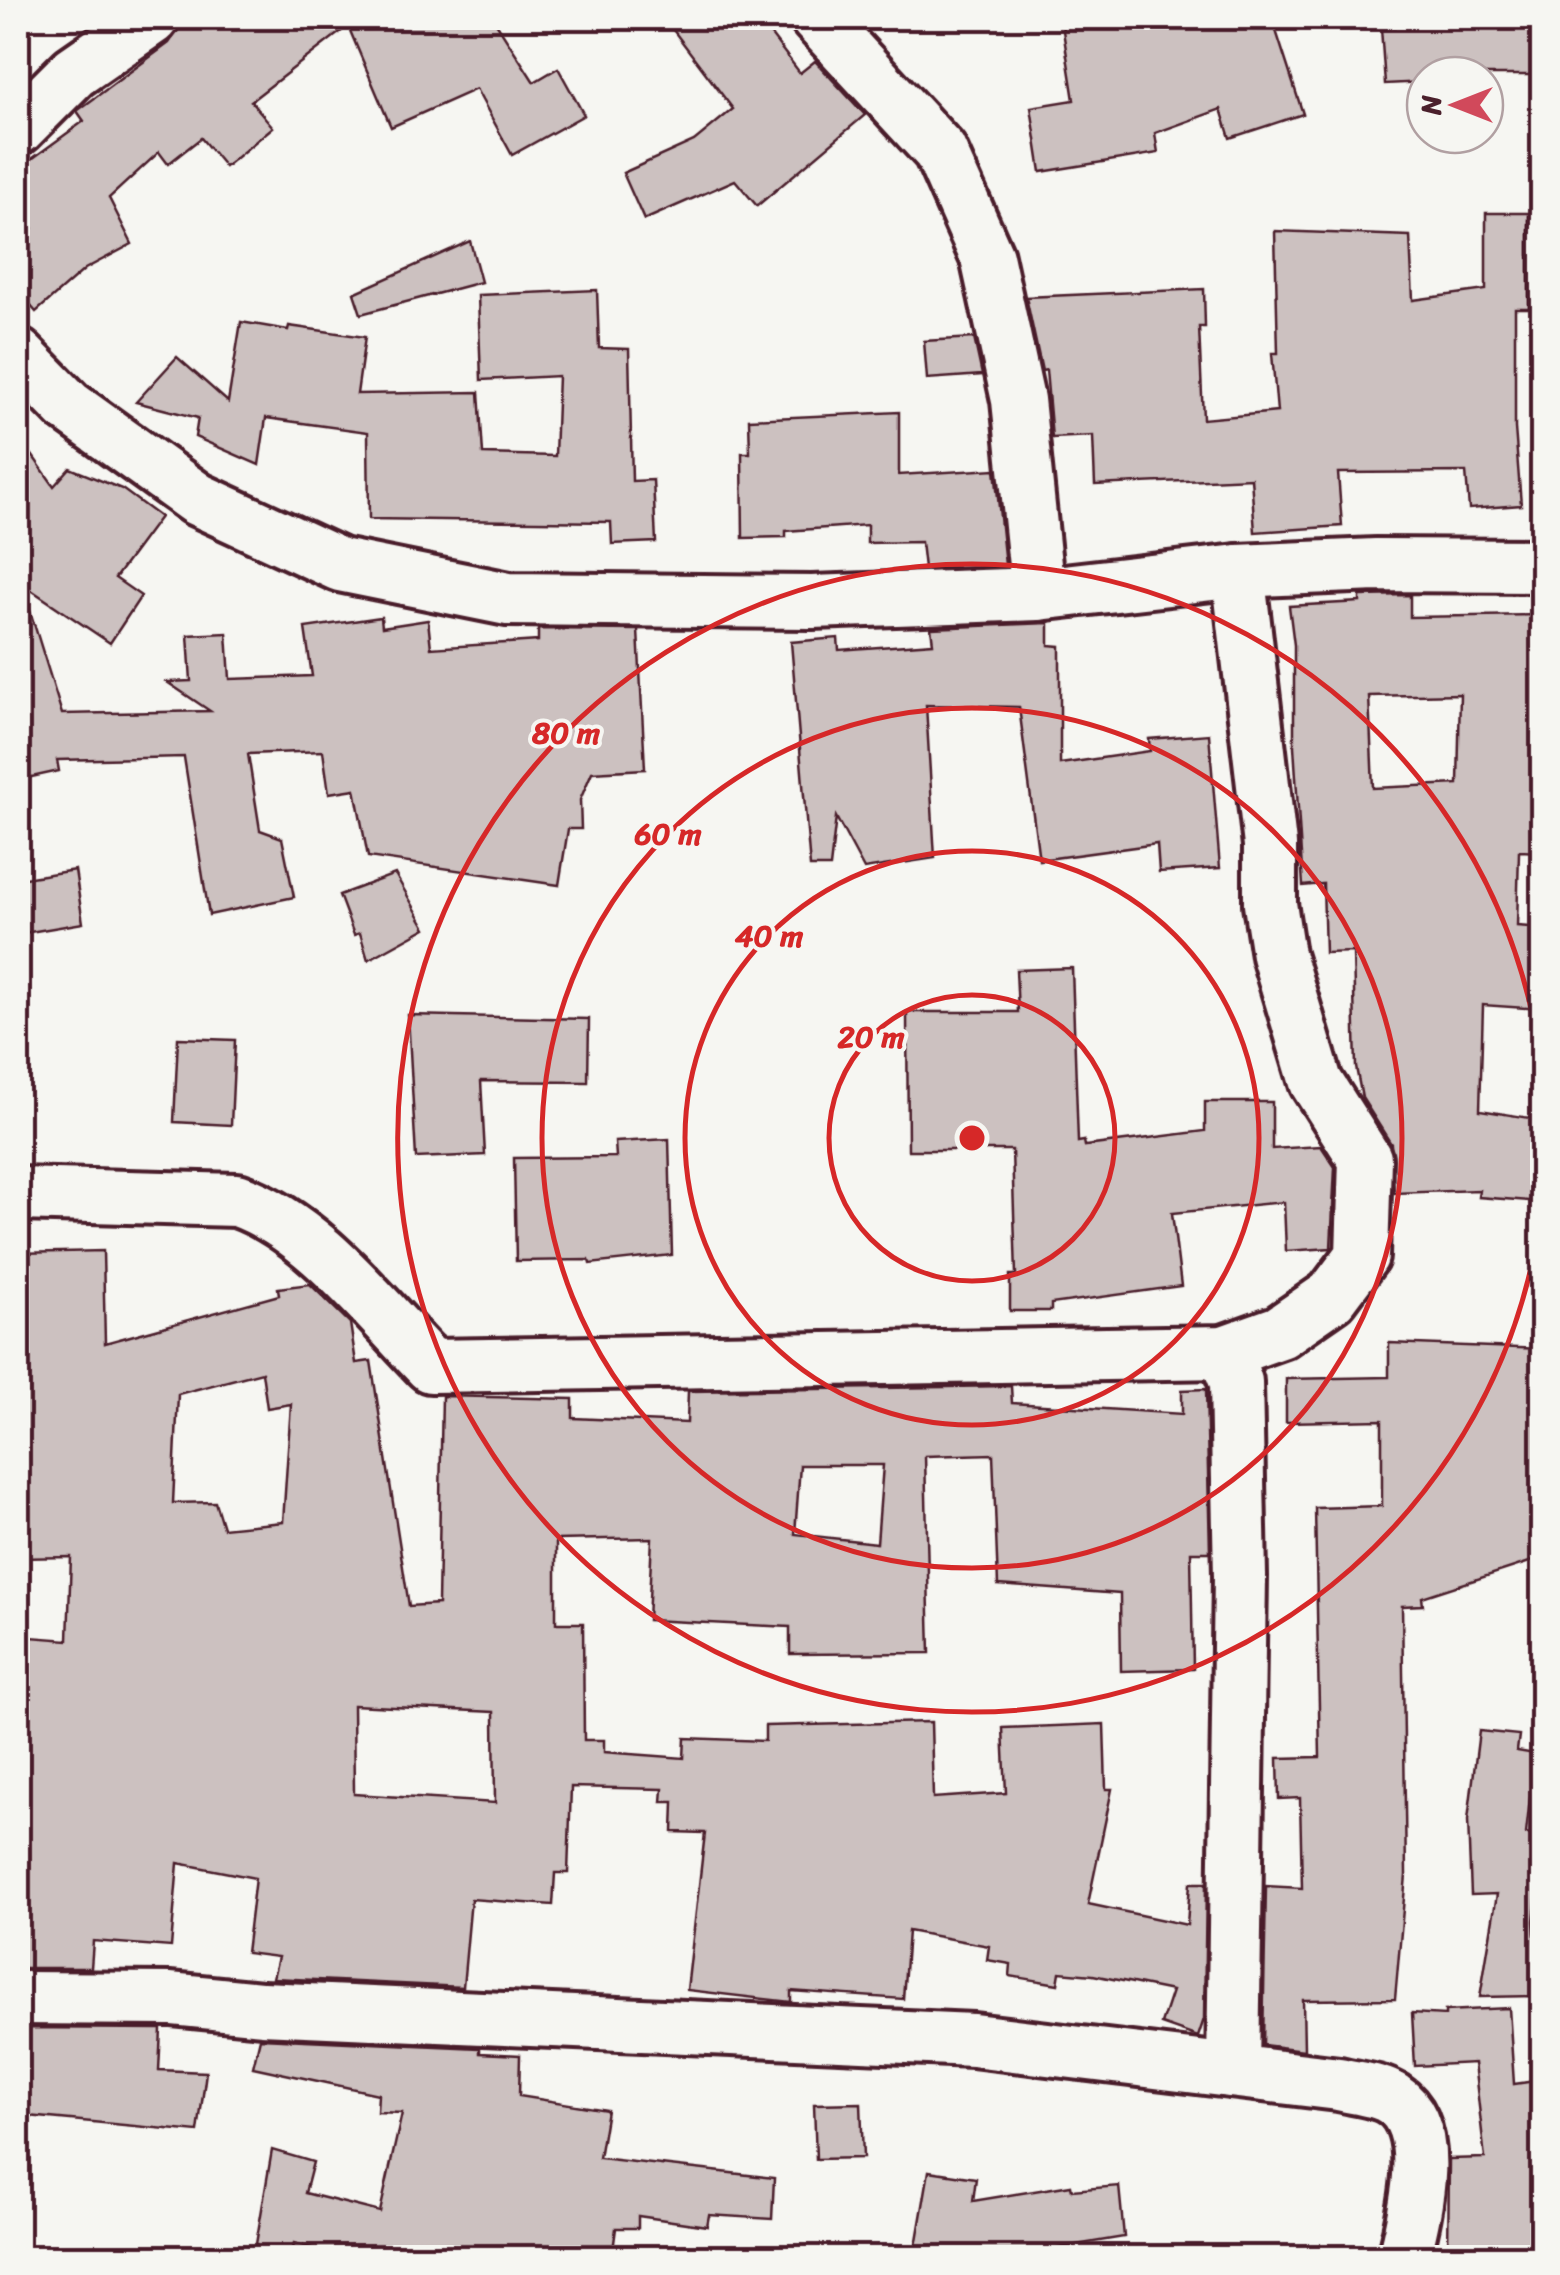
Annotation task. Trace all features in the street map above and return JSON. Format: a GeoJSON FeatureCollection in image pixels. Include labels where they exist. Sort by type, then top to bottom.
{"type":"FeatureCollection","features":[{"type":"Feature","properties":{"kind":"street"},"geometry":{"type":"LineString","coordinates":[[18,128],[74,72],[152,18]]}},
{"type":"Feature","properties":{"kind":"street"},"geometry":{"type":"LineString","coordinates":[[817,18],[940,150],[988,257],[1018,400],[1038,594]]}},
{"type":"Feature","properties":{"kind":"street"},"geometry":{"type":"LineString","coordinates":[[18,355],[68,406],[197,499],[340,565],[508,599],[812,602],[1038,594],[1238,571],[1376,565],[1542,566]]}},
{"type":"Feature","properties":{"kind":"street"},"geometry":{"type":"LineString","coordinates":[[18,1194],[237,1200],[262,1208],[288,1225],[398,1327],[432,1366],[1224,1352],[1280,1332],[1332,1296],[1362,1256],[1365,1159],[1316,1082],[1278,955],[1270,904],[1270,845],[1238,571]]}},
{"type":"Feature","properties":{"kind":"street"},"geometry":{"type":"LineString","coordinates":[[1224,1352],[1236,1382],[1239,1556],[1233,2071]]}},
{"type":"Feature","properties":{"kind":"street"},"geometry":{"type":"LineString","coordinates":[[18,1998],[170,1999],[281,2009],[927,2037],[1340,2084],[1394,2100],[1416,2130],[1419,2194],[1404,2258]]}},
{"type":"Feature","properties":{"kind":"building"},"geometry":{"type":"Polygon","coordinates":[[[186,18],[493,18],[534,82],[558,68],[584,115],[512,155],[476,89],[391,127],[348,26],[251,101],[273,127],[225,167],[201,138],[168,164],[159,152],[109,198],[132,244],[85,269],[36,312],[18,291],[18,242],[32,228],[18,208],[18,169],[84,121],[77,111],[169,43],[186,18]]]}},
{"type":"Feature","properties":{"kind":"building"},"geometry":{"type":"Polygon","coordinates":[[[664,18],[758,18],[800,73],[815,61],[865,115],[757,206],[735,180],[644,220],[623,173],[694,141],[733,109],[664,18]]]}},
{"type":"Feature","properties":{"kind":"building"},"geometry":{"type":"Polygon","coordinates":[[[1061,18],[1272,18],[1303,114],[1230,138],[1221,109],[1155,133],[1158,153],[1041,172],[1031,107],[1074,100],[1061,18]]]}},
{"type":"Feature","properties":{"kind":"building"},"geometry":{"type":"Polygon","coordinates":[[[1542,18],[1542,75],[1505,75],[1505,55],[1405,55],[1405,83],[1385,84],[1381,28],[1542,18]]]}},
{"type":"Feature","properties":{"kind":"building"},"geometry":{"type":"Polygon","coordinates":[[[1486,213],[1529,213],[1529,308],[1515,308],[1515,428],[1521,505],[1469,509],[1466,472],[1338,473],[1342,526],[1255,532],[1251,478],[1095,485],[1093,436],[1052,438],[1046,370],[1042,371],[1026,297],[1204,289],[1205,327],[1199,327],[1203,419],[1277,412],[1272,353],[1278,353],[1275,231],[1410,236],[1413,300],[1486,290],[1486,213]]]}},
{"type":"Feature","properties":{"kind":"building"},"geometry":{"type":"Polygon","coordinates":[[[470,241],[481,282],[361,314],[354,293],[470,241]]]}},
{"type":"Feature","properties":{"kind":"building"},"geometry":{"type":"Polygon","coordinates":[[[597,290],[599,348],[629,349],[632,481],[653,480],[656,542],[612,544],[611,522],[369,519],[368,432],[266,418],[259,465],[195,437],[198,418],[136,402],[177,357],[228,402],[241,322],[288,330],[289,326],[365,337],[357,394],[479,392],[483,454],[555,456],[558,376],[481,380],[478,295],[597,290]]]}},
{"type":"Feature","properties":{"kind":"building"},"geometry":{"type":"Polygon","coordinates":[[[974,338],[982,375],[927,379],[924,341],[974,338]]]}},
{"type":"Feature","properties":{"kind":"building"},"geometry":{"type":"Polygon","coordinates":[[[899,412],[899,475],[995,469],[1005,565],[924,568],[921,542],[867,543],[867,525],[786,531],[786,537],[743,538],[742,453],[750,453],[749,419],[899,412]]]}},
{"type":"Feature","properties":{"kind":"building"},"geometry":{"type":"Polygon","coordinates":[[[18,435],[54,486],[70,468],[122,489],[160,517],[115,578],[141,596],[110,643],[18,581],[18,435]]]}},
{"type":"Feature","properties":{"kind":"building"},"geometry":{"type":"Polygon","coordinates":[[[1410,595],[1410,617],[1542,615],[1542,852],[1519,851],[1517,926],[1542,928],[1542,1009],[1483,1005],[1480,1110],[1542,1120],[1542,1202],[1478,1197],[1479,1190],[1394,1193],[1391,1144],[1362,1098],[1356,1067],[1353,952],[1325,953],[1323,884],[1303,886],[1294,746],[1294,645],[1289,606],[1360,602],[1360,596],[1410,595]],[[1460,694],[1369,696],[1373,788],[1458,784],[1460,694]]]}},
{"type":"Feature","properties":{"kind":"building"},"geometry":{"type":"Polygon","coordinates":[[[27,601],[62,714],[210,711],[167,682],[191,681],[188,635],[227,633],[230,679],[312,676],[305,628],[381,617],[382,627],[428,620],[431,648],[538,641],[538,629],[638,630],[645,769],[592,772],[580,800],[581,829],[568,829],[559,885],[368,857],[355,789],[329,793],[323,751],[248,754],[260,830],[282,838],[294,897],[209,915],[184,757],[57,760],[59,771],[18,780],[18,602],[27,601]]]}},
{"type":"Feature","properties":{"kind":"building"},"geometry":{"type":"Polygon","coordinates":[[[1049,623],[1049,645],[1060,646],[1060,764],[1150,751],[1149,739],[1209,734],[1220,868],[1159,872],[1157,844],[1039,860],[1019,707],[926,705],[935,858],[864,869],[836,817],[830,867],[810,867],[791,642],[838,638],[839,650],[933,643],[931,628],[1049,623]]]}},
{"type":"Feature","properties":{"kind":"building"},"geometry":{"type":"Polygon","coordinates":[[[75,870],[83,923],[18,934],[18,879],[75,870]]]}},
{"type":"Feature","properties":{"kind":"building"},"geometry":{"type":"Polygon","coordinates":[[[395,874],[426,928],[368,960],[360,933],[354,935],[339,895],[395,874]]]}},
{"type":"Feature","properties":{"kind":"building"},"geometry":{"type":"Polygon","coordinates":[[[1072,968],[1078,1142],[1084,1141],[1085,1146],[1205,1131],[1205,1102],[1272,1102],[1272,1149],[1321,1146],[1335,1167],[1331,1248],[1286,1251],[1284,1202],[1172,1213],[1181,1286],[1051,1304],[1051,1311],[1010,1311],[1010,1275],[1016,1275],[1012,1150],[908,1150],[907,1012],[1018,1012],[1016,970],[1072,968]]]}},
{"type":"Feature","properties":{"kind":"building"},"geometry":{"type":"Polygon","coordinates":[[[408,1015],[589,1019],[588,1082],[481,1081],[485,1155],[416,1158],[408,1015]]]}},
{"type":"Feature","properties":{"kind":"building"},"geometry":{"type":"Polygon","coordinates":[[[178,1038],[235,1040],[231,1125],[174,1122],[178,1038]]]}},
{"type":"Feature","properties":{"kind":"building"},"geometry":{"type":"Polygon","coordinates":[[[669,1139],[672,1255],[590,1264],[589,1260],[516,1261],[514,1158],[616,1157],[615,1142],[669,1139]]]}},
{"type":"Feature","properties":{"kind":"building"},"geometry":{"type":"Polygon","coordinates":[[[103,1251],[105,1343],[279,1295],[278,1288],[310,1284],[350,1323],[356,1363],[371,1361],[409,1606],[438,1604],[442,1396],[573,1399],[573,1418],[687,1423],[688,1391],[1011,1386],[1012,1403],[1182,1414],[1182,1390],[1206,1389],[1210,1552],[1191,1552],[1193,1669],[1121,1671],[1120,1594],[998,1585],[993,1454],[925,1456],[930,1653],[790,1654],[790,1627],[648,1620],[652,1538],[556,1540],[556,1623],[583,1623],[584,1740],[604,1740],[604,1752],[684,1758],[685,1738],[765,1741],[765,1726],[931,1722],[933,1798],[1006,1793],[1003,1728],[1104,1724],[1106,1789],[1112,1789],[1088,1904],[1187,1925],[1190,1883],[1206,1883],[1204,2019],[1198,2037],[1161,2024],[1172,1991],[1093,1975],[1060,1972],[1058,1984],[1010,1976],[1011,1964],[987,1960],[989,1946],[908,1931],[903,1999],[791,1991],[791,2002],[687,1990],[705,1833],[673,1832],[674,1802],[662,1802],[663,1789],[571,1787],[568,1873],[555,1873],[553,1905],[471,1899],[463,1987],[273,1978],[278,1957],[246,1953],[255,1878],[178,1863],[171,1947],[93,1941],[91,1968],[18,1968],[18,1636],[68,1640],[71,1557],[18,1558],[18,1253],[103,1251]],[[262,1372],[178,1394],[173,1503],[215,1502],[223,1528],[283,1522],[291,1404],[267,1408],[262,1372]],[[800,1465],[795,1534],[877,1543],[883,1465],[800,1465]],[[353,1705],[354,1794],[495,1803],[494,1712],[353,1705]]]}},
{"type":"Feature","properties":{"kind":"building"},"geometry":{"type":"Polygon","coordinates":[[[1389,1343],[1542,1349],[1542,1558],[1422,1597],[1423,1605],[1402,1606],[1406,1875],[1395,1999],[1303,2000],[1304,2050],[1263,2045],[1266,1886],[1302,1888],[1300,1798],[1279,1799],[1278,1758],[1320,1757],[1315,1508],[1382,1506],[1382,1420],[1286,1422],[1286,1379],[1389,1377],[1389,1343]]]}},
{"type":"Feature","properties":{"kind":"building"},"geometry":{"type":"Polygon","coordinates":[[[1479,1731],[1519,1735],[1517,1751],[1535,1754],[1526,1834],[1542,1837],[1534,1921],[1538,1996],[1480,1997],[1497,1894],[1471,1895],[1468,1820],[1479,1731]]]}},
{"type":"Feature","properties":{"kind":"building"},"geometry":{"type":"Polygon","coordinates":[[[1509,2008],[1514,2084],[1542,2080],[1542,2258],[1448,2258],[1449,2159],[1485,2158],[1474,2063],[1415,2066],[1412,2013],[1445,2015],[1445,2011],[1509,2008]]]}},
{"type":"Feature","properties":{"kind":"building"},"geometry":{"type":"Polygon","coordinates":[[[18,2028],[161,2029],[159,2070],[206,2072],[198,2132],[18,2115],[18,2028]]]}},
{"type":"Feature","properties":{"kind":"building"},"geometry":{"type":"Polygon","coordinates":[[[260,2038],[480,2048],[480,2053],[520,2055],[519,2096],[607,2110],[599,2158],[774,2178],[772,2219],[709,2215],[707,2226],[638,2216],[638,2228],[616,2228],[612,2258],[349,2258],[294,2243],[292,2256],[255,2250],[272,2150],[313,2162],[305,2193],[380,2212],[402,2113],[377,2112],[378,2094],[253,2067],[260,2038]]]}},
{"type":"Feature","properties":{"kind":"building"},"geometry":{"type":"Polygon","coordinates":[[[861,2103],[863,2158],[816,2159],[814,2104],[861,2103]]]}},
{"type":"Feature","properties":{"kind":"building"},"geometry":{"type":"Polygon","coordinates":[[[929,2171],[976,2178],[973,2201],[1071,2185],[1072,2190],[1119,2186],[1124,2237],[997,2258],[914,2258],[929,2171]]]}}]}
